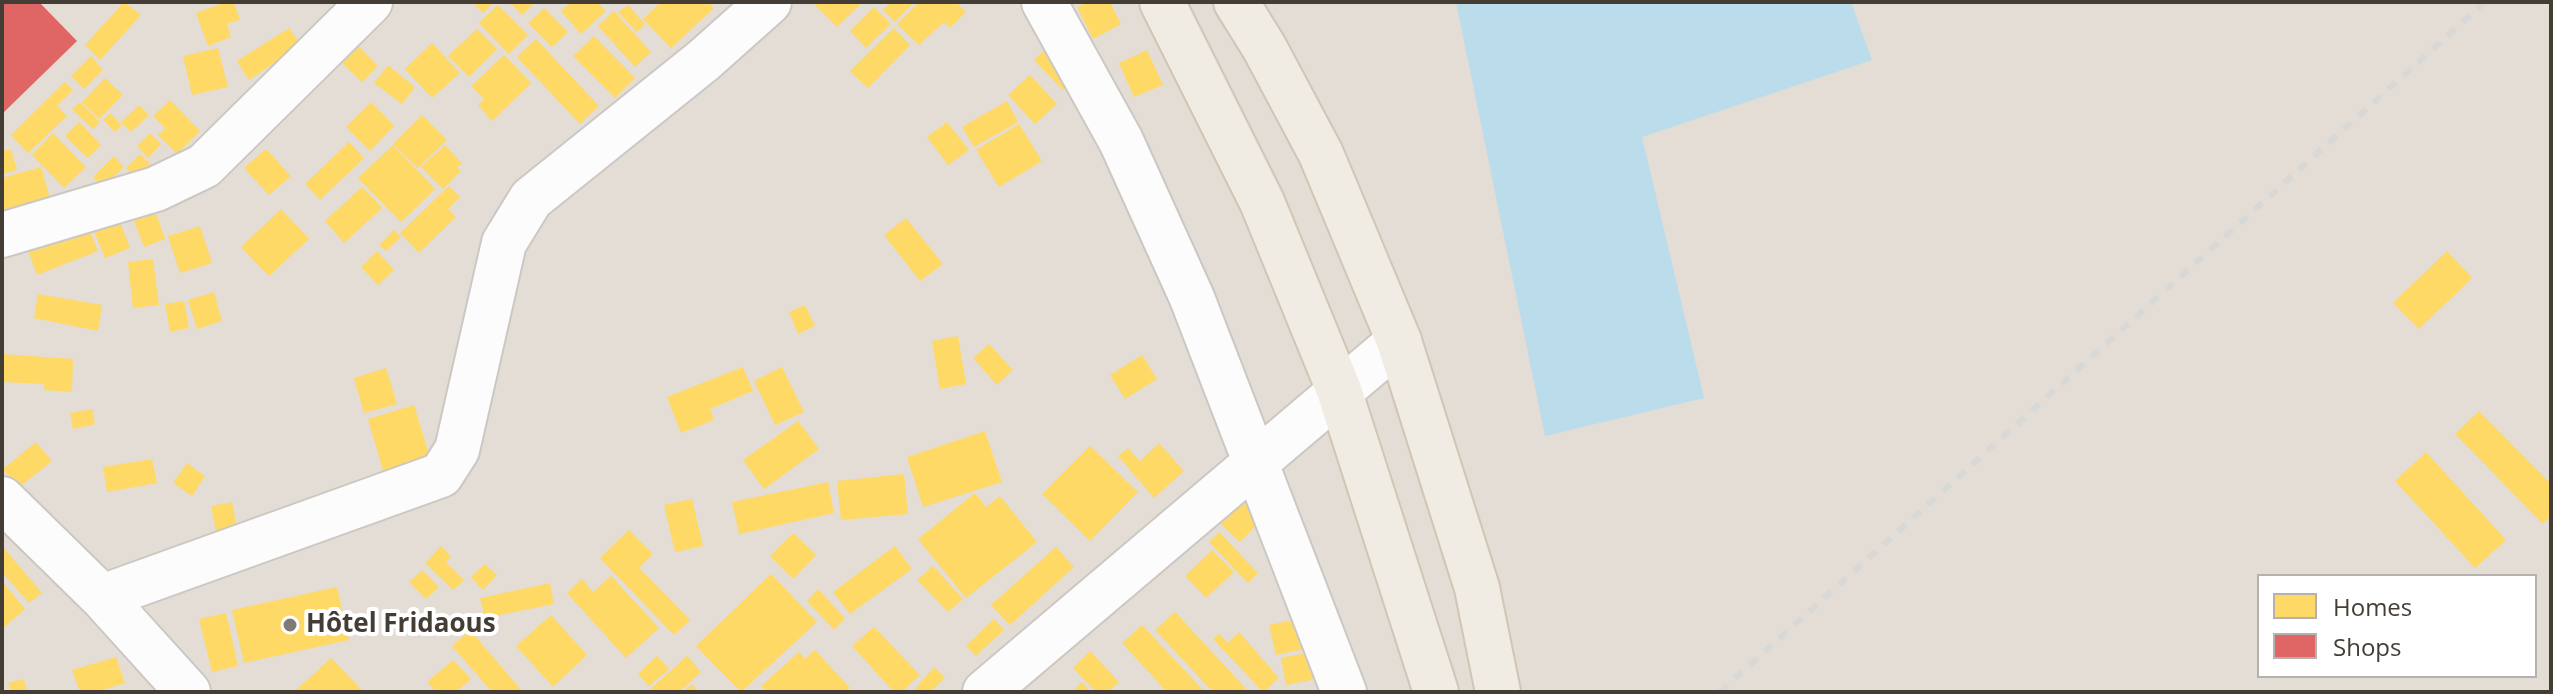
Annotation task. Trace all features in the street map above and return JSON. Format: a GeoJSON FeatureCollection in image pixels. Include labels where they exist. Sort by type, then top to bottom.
{"type":"FeatureCollection","features":[{"type":"Feature","properties":{"kind":"main road"},"geometry":{"type":"LineString","coordinates":[[1162,2],[1262,202],[1339,390],[1436,692]]}},
{"type":"Feature","properties":{"kind":"main road"},"geometry":{"type":"LineString","coordinates":[[1236,2],[1264,47],[1321,154],[1399,341],[1477,588],[1498,692]]}},
{"type":"Feature","properties":{"kind":"street"},"geometry":{"type":"LineString","coordinates":[[2,235],[156,189],[204,166],[370,2]]}},
{"type":"Feature","properties":{"kind":"street"},"geometry":{"type":"LineString","coordinates":[[102,597],[441,475],[457,450],[468,411],[504,243],[531,199],[704,60],[769,2]]}},
{"type":"Feature","properties":{"kind":"street"},"geometry":{"type":"LineString","coordinates":[[1044,2],[1121,141],[1192,298],[1344,692]]}},
{"type":"Feature","properties":{"kind":"street"},"geometry":{"type":"LineString","coordinates":[[985,692],[1399,341]]}},
{"type":"Feature","properties":{"kind":"street"},"geometry":{"type":"LineString","coordinates":[[2,499],[102,597],[188,692]]}},
{"type":"Feature","properties":{"kind":"shaded area"},"geometry":{"type":"Polygon","coordinates":[[[2,2],[2551,2],[2551,692],[2,692],[2,2]]]}},
{"type":"Feature","properties":{"kind":"water"},"geometry":{"type":"Polygon","coordinates":[[[1456,2],[1851,2],[1872,60],[1642,137],[1704,398],[1545,436],[1456,2]]]}},
{"type":"Feature","properties":{"kind":"building: Homes"},"geometry":{"type":"Polygon","coordinates":[[[124,2],[141,15],[100,60],[85,45],[124,2]]]}},
{"type":"Feature","properties":{"kind":"building: Homes"},"geometry":{"type":"Polygon","coordinates":[[[234,2],[240,20],[227,24],[231,37],[208,46],[196,13],[234,2]]]}},
{"type":"Feature","properties":{"kind":"building: Homes"},"geometry":{"type":"Polygon","coordinates":[[[472,2],[494,2],[483,13],[472,2]]]}},
{"type":"Feature","properties":{"kind":"building: Homes"},"geometry":{"type":"Polygon","coordinates":[[[510,2],[535,2],[522,15],[510,2]]]}},
{"type":"Feature","properties":{"kind":"building: Homes"},"geometry":{"type":"Polygon","coordinates":[[[571,2],[597,2],[606,11],[581,34],[561,11],[571,2]]]}},
{"type":"Feature","properties":{"kind":"building: Homes"},"geometry":{"type":"Polygon","coordinates":[[[661,2],[708,2],[714,8],[671,48],[643,19],[661,2]]]}},
{"type":"Feature","properties":{"kind":"building: Homes"},"geometry":{"type":"Polygon","coordinates":[[[812,2],[856,2],[860,5],[837,27],[812,2]]]}},
{"type":"Feature","properties":{"kind":"building: Homes"},"geometry":{"type":"Polygon","coordinates":[[[891,2],[914,2],[895,22],[883,10],[891,2]]]}},
{"type":"Feature","properties":{"kind":"building: Homes"},"geometry":{"type":"Polygon","coordinates":[[[919,2],[956,2],[966,12],[950,28],[944,22],[919,45],[897,24],[919,2]]]}},
{"type":"Feature","properties":{"kind":"building: Homes"},"geometry":{"type":"Polygon","coordinates":[[[1088,2],[1110,2],[1121,24],[1093,39],[1077,7],[1088,2]]]}},
{"type":"Feature","properties":{"kind":"building: Homes"},"geometry":{"type":"Polygon","coordinates":[[[498,5],[528,35],[509,54],[479,23],[498,5]]]}},
{"type":"Feature","properties":{"kind":"building: Homes"},"geometry":{"type":"Polygon","coordinates":[[[628,5],[645,24],[637,32],[618,12],[628,5]]]}},
{"type":"Feature","properties":{"kind":"building: Homes"},"geometry":{"type":"Polygon","coordinates":[[[874,7],[891,24],[866,48],[850,31],[874,7]]]}},
{"type":"Feature","properties":{"kind":"building: Homes"},"geometry":{"type":"Polygon","coordinates":[[[544,8],[568,32],[552,47],[528,23],[544,8]]]}},
{"type":"Feature","properties":{"kind":"building: Homes"},"geometry":{"type":"Polygon","coordinates":[[[614,11],[651,52],[635,67],[598,26],[614,11]]]}},
{"type":"Feature","properties":{"kind":"building: Homes"},"geometry":{"type":"Polygon","coordinates":[[[289,28],[301,45],[249,80],[237,61],[289,28]]]}},
{"type":"Feature","properties":{"kind":"building: Homes"},"geometry":{"type":"Polygon","coordinates":[[[894,28],[910,45],[868,88],[850,71],[894,28]]]}},
{"type":"Feature","properties":{"kind":"building: Homes"},"geometry":{"type":"Polygon","coordinates":[[[477,29],[497,49],[469,77],[448,56],[477,29]]]}},
{"type":"Feature","properties":{"kind":"building: Homes"},"geometry":{"type":"Polygon","coordinates":[[[594,36],[635,78],[615,98],[573,56],[594,36]]]}},
{"type":"Feature","properties":{"kind":"building: Homes"},"geometry":{"type":"Polygon","coordinates":[[[536,39],[599,106],[580,124],[517,57],[536,39]]]}},
{"type":"Feature","properties":{"kind":"building: Homes"},"geometry":{"type":"Polygon","coordinates":[[[432,43],[460,73],[432,98],[405,69],[432,43]]]}},
{"type":"Feature","properties":{"kind":"building: Homes"},"geometry":{"type":"Polygon","coordinates":[[[357,45],[378,66],[362,82],[341,62],[357,45]]]}},
{"type":"Feature","properties":{"kind":"building: Homes"},"geometry":{"type":"Polygon","coordinates":[[[1050,45],[1079,75],[1063,90],[1034,60],[1050,45]]]}},
{"type":"Feature","properties":{"kind":"building: Homes"},"geometry":{"type":"Polygon","coordinates":[[[218,48],[228,87],[192,95],[183,56],[218,48]]]}},
{"type":"Feature","properties":{"kind":"building: Homes"},"geometry":{"type":"Polygon","coordinates":[[[1147,50],[1163,85],[1134,97],[1119,63],[1147,50]]]}},
{"type":"Feature","properties":{"kind":"building: Homes"},"geometry":{"type":"Polygon","coordinates":[[[504,55],[531,83],[492,121],[478,105],[484,99],[471,86],[504,55]]]}},
{"type":"Feature","properties":{"kind":"building: Homes"},"geometry":{"type":"Polygon","coordinates":[[[91,56],[103,70],[84,89],[71,76],[91,56]]]}},
{"type":"Feature","properties":{"kind":"building: Homes"},"geometry":{"type":"Polygon","coordinates":[[[388,65],[415,87],[402,104],[374,83],[388,65]]]}},
{"type":"Feature","properties":{"kind":"building: Homes"},"geometry":{"type":"Polygon","coordinates":[[[1030,75],[1057,104],[1035,124],[1008,95],[1030,75]]]}},
{"type":"Feature","properties":{"kind":"building: Homes"},"geometry":{"type":"Polygon","coordinates":[[[105,78],[123,95],[99,119],[82,102],[105,78]]]}},
{"type":"Feature","properties":{"kind":"building: Homes"},"geometry":{"type":"Polygon","coordinates":[[[65,82],[73,90],[57,106],[67,116],[28,153],[11,135],[65,82]]]}},
{"type":"Feature","properties":{"kind":"building: Homes"},"geometry":{"type":"Polygon","coordinates":[[[170,100],[200,131],[177,154],[158,135],[165,128],[153,116],[170,100]]]}},
{"type":"Feature","properties":{"kind":"building: Homes"},"geometry":{"type":"Polygon","coordinates":[[[1007,101],[1018,122],[974,147],[962,127],[1007,101]]]}},
{"type":"Feature","properties":{"kind":"building: Homes"},"geometry":{"type":"Polygon","coordinates":[[[80,102],[100,122],[93,129],[72,109],[80,102]]]}},
{"type":"Feature","properties":{"kind":"building: Homes"},"geometry":{"type":"Polygon","coordinates":[[[371,102],[394,126],[370,151],[346,127],[371,102]]]}},
{"type":"Feature","properties":{"kind":"building: Homes"},"geometry":{"type":"Polygon","coordinates":[[[139,105],[149,115],[131,132],[121,122],[139,105]]]}},
{"type":"Feature","properties":{"kind":"building: Homes"},"geometry":{"type":"Polygon","coordinates":[[[110,113],[122,125],[115,132],[103,120],[110,113]]]}},
{"type":"Feature","properties":{"kind":"building: Homes"},"geometry":{"type":"Polygon","coordinates":[[[422,115],[447,140],[418,168],[393,144],[422,115]]]}},
{"type":"Feature","properties":{"kind":"building: Homes"},"geometry":{"type":"Polygon","coordinates":[[[79,122],[101,145],[88,158],[65,136],[79,122]]]}},
{"type":"Feature","properties":{"kind":"building: Homes"},"geometry":{"type":"Polygon","coordinates":[[[947,122],[969,150],[948,165],[927,137],[947,122]]]}},
{"type":"Feature","properties":{"kind":"building: Homes"},"geometry":{"type":"Polygon","coordinates":[[[1019,124],[1042,161],[999,187],[976,150],[1019,124]]]}},
{"type":"Feature","properties":{"kind":"building: Homes"},"geometry":{"type":"Polygon","coordinates":[[[53,133],[86,167],[64,188],[32,155],[53,133]]]}},
{"type":"Feature","properties":{"kind":"building: Homes"},"geometry":{"type":"Polygon","coordinates":[[[150,133],[161,144],[148,158],[137,146],[150,133]]]}},
{"type":"Feature","properties":{"kind":"building: Homes"},"geometry":{"type":"Polygon","coordinates":[[[349,142],[364,158],[320,200],[305,184],[349,142]]]}},
{"type":"Feature","properties":{"kind":"building: Homes"},"geometry":{"type":"Polygon","coordinates":[[[393,145],[435,189],[401,222],[358,178],[393,145]]]}},
{"type":"Feature","properties":{"kind":"building: Homes"},"geometry":{"type":"Polygon","coordinates":[[[445,145],[462,163],[457,167],[461,171],[443,189],[421,167],[445,145]]]}},
{"type":"Feature","properties":{"kind":"building: Homes"},"geometry":{"type":"Polygon","coordinates":[[[11,149],[17,170],[2,174],[2,151],[11,149]]]}},
{"type":"Feature","properties":{"kind":"building: Homes"},"geometry":{"type":"Polygon","coordinates":[[[266,149],[291,176],[269,195],[244,168],[266,149]]]}},
{"type":"Feature","properties":{"kind":"building: Homes"},"geometry":{"type":"Polygon","coordinates":[[[140,154],[152,166],[138,179],[126,168],[140,154]]]}},
{"type":"Feature","properties":{"kind":"building: Homes"},"geometry":{"type":"Polygon","coordinates":[[[114,156],[124,167],[103,187],[93,177],[114,156]]]}},
{"type":"Feature","properties":{"kind":"building: Homes"},"geometry":{"type":"Polygon","coordinates":[[[41,167],[50,198],[2,212],[2,178],[41,167]]]}},
{"type":"Feature","properties":{"kind":"building: Homes"},"geometry":{"type":"Polygon","coordinates":[[[449,186],[460,197],[448,209],[456,217],[419,253],[400,233],[449,186]]]}},
{"type":"Feature","properties":{"kind":"building: Homes"},"geometry":{"type":"Polygon","coordinates":[[[362,187],[382,208],[344,243],[325,221],[362,187]]]}},
{"type":"Feature","properties":{"kind":"building: Homes"},"geometry":{"type":"Polygon","coordinates":[[[153,205],[165,239],[144,247],[131,213],[153,205]]]}},
{"type":"Feature","properties":{"kind":"building: Homes"},"geometry":{"type":"Polygon","coordinates":[[[281,209],[309,239],[269,276],[241,247],[281,209]]]}},
{"type":"Feature","properties":{"kind":"building: Homes"},"geometry":{"type":"Polygon","coordinates":[[[906,218],[943,264],[920,281],[884,235],[906,218]]]}},
{"type":"Feature","properties":{"kind":"building: Homes"},"geometry":{"type":"Polygon","coordinates":[[[119,220],[130,248],[105,258],[94,231],[119,220]]]}},
{"type":"Feature","properties":{"kind":"building: Homes"},"geometry":{"type":"Polygon","coordinates":[[[87,224],[98,251],[37,275],[27,248],[87,224]]]}},
{"type":"Feature","properties":{"kind":"building: Homes"},"geometry":{"type":"Polygon","coordinates":[[[200,226],[212,263],[180,273],[168,236],[200,226]]]}},
{"type":"Feature","properties":{"kind":"building: Homes"},"geometry":{"type":"Polygon","coordinates":[[[394,230],[401,237],[386,251],[379,245],[394,230]]]}},
{"type":"Feature","properties":{"kind":"building: Homes"},"geometry":{"type":"Polygon","coordinates":[[[377,251],[394,270],[378,285],[361,267],[377,251]]]}},
{"type":"Feature","properties":{"kind":"building: Homes"},"geometry":{"type":"Polygon","coordinates":[[[2447,251],[2472,278],[2419,329],[2393,303],[2447,251]]]}},
{"type":"Feature","properties":{"kind":"building: Homes"},"geometry":{"type":"Polygon","coordinates":[[[153,259],[159,305],[133,308],[128,262],[153,259]]]}},
{"type":"Feature","properties":{"kind":"building: Homes"},"geometry":{"type":"Polygon","coordinates":[[[214,292],[222,321],[197,329],[188,300],[214,292]]]}},
{"type":"Feature","properties":{"kind":"building: Homes"},"geometry":{"type":"Polygon","coordinates":[[[38,294],[102,305],[98,331],[34,318],[38,294]]]}},
{"type":"Feature","properties":{"kind":"building: Homes"},"geometry":{"type":"Polygon","coordinates":[[[184,301],[189,328],[170,332],[165,304],[184,301]]]}},
{"type":"Feature","properties":{"kind":"building: Homes"},"geometry":{"type":"Polygon","coordinates":[[[805,305],[815,326],[798,334],[789,312],[805,305]]]}},
{"type":"Feature","properties":{"kind":"building: Homes"},"geometry":{"type":"Polygon","coordinates":[[[958,336],[966,384],[940,389],[932,341],[958,336]]]}},
{"type":"Feature","properties":{"kind":"building: Homes"},"geometry":{"type":"Polygon","coordinates":[[[989,344],[1013,370],[997,385],[973,358],[989,344]]]}},
{"type":"Feature","properties":{"kind":"building: Homes"},"geometry":{"type":"Polygon","coordinates":[[[2,354],[73,359],[72,392],[44,390],[44,384],[2,382],[2,354]]]}},
{"type":"Feature","properties":{"kind":"building: Homes"},"geometry":{"type":"Polygon","coordinates":[[[1142,355],[1157,379],[1125,399],[1110,375],[1142,355]]]}},
{"type":"Feature","properties":{"kind":"building: Homes"},"geometry":{"type":"Polygon","coordinates":[[[743,367],[753,391],[710,409],[714,420],[681,433],[667,397],[743,367]]]}},
{"type":"Feature","properties":{"kind":"building: Homes"},"geometry":{"type":"Polygon","coordinates":[[[782,367],[804,412],[775,425],[754,381],[782,367]]]}},
{"type":"Feature","properties":{"kind":"building: Homes"},"geometry":{"type":"Polygon","coordinates":[[[386,368],[397,404],[364,413],[354,378],[386,368]]]}},
{"type":"Feature","properties":{"kind":"building: Homes"},"geometry":{"type":"Polygon","coordinates":[[[414,405],[433,467],[386,481],[368,419],[414,405]]]}},
{"type":"Feature","properties":{"kind":"building: Homes"},"geometry":{"type":"Polygon","coordinates":[[[92,409],[95,424],[73,429],[70,413],[92,409]]]}},
{"type":"Feature","properties":{"kind":"building: Homes"},"geometry":{"type":"Polygon","coordinates":[[[2479,411],[2551,484],[2551,516],[2543,524],[2455,434],[2479,411]]]}},
{"type":"Feature","properties":{"kind":"building: Homes"},"geometry":{"type":"Polygon","coordinates":[[[798,421],[819,449],[764,489],[743,460],[798,421]]]}},
{"type":"Feature","properties":{"kind":"building: Homes"},"geometry":{"type":"Polygon","coordinates":[[[985,431],[1002,482],[923,507],[907,457],[985,431]]]}},
{"type":"Feature","properties":{"kind":"building: Homes"},"geometry":{"type":"Polygon","coordinates":[[[36,442],[52,461],[18,488],[3,469],[36,442]]]}},
{"type":"Feature","properties":{"kind":"building: Homes"},"geometry":{"type":"Polygon","coordinates":[[[1159,443],[1184,471],[1154,498],[1118,456],[1128,448],[1140,461],[1159,443]]]}},
{"type":"Feature","properties":{"kind":"building: Homes"},"geometry":{"type":"Polygon","coordinates":[[[1090,446],[1138,492],[1090,541],[1042,494],[1090,446]]]}},
{"type":"Feature","properties":{"kind":"building: Homes"},"geometry":{"type":"Polygon","coordinates":[[[2426,452],[2506,540],[2475,568],[2395,481],[2426,452]]]}},
{"type":"Feature","properties":{"kind":"building: Homes"},"geometry":{"type":"Polygon","coordinates":[[[152,459],[157,483],[107,492],[103,467],[152,459]]]}},
{"type":"Feature","properties":{"kind":"building: Homes"},"geometry":{"type":"Polygon","coordinates":[[[187,463],[205,476],[192,496],[173,483],[187,463]]]}},
{"type":"Feature","properties":{"kind":"building: Homes"},"geometry":{"type":"Polygon","coordinates":[[[904,474],[908,514],[841,520],[837,481],[904,474]]]}},
{"type":"Feature","properties":{"kind":"building: Homes"},"geometry":{"type":"Polygon","coordinates":[[[828,482],[834,513],[739,534],[732,502],[828,482]]]}},
{"type":"Feature","properties":{"kind":"building: Homes"},"geometry":{"type":"Polygon","coordinates":[[[975,493],[986,507],[1000,496],[1037,542],[966,598],[918,539],[975,493]]]}},
{"type":"Feature","properties":{"kind":"building: Homes"},"geometry":{"type":"Polygon","coordinates":[[[1246,497],[1265,516],[1240,542],[1221,524],[1246,497]]]}},
{"type":"Feature","properties":{"kind":"building: Homes"},"geometry":{"type":"Polygon","coordinates":[[[692,499],[703,546],[675,552],[664,505],[692,499]]]}},
{"type":"Feature","properties":{"kind":"building: Homes"},"geometry":{"type":"Polygon","coordinates":[[[232,502],[240,544],[219,548],[211,506],[232,502]]]}},
{"type":"Feature","properties":{"kind":"building: Homes"},"geometry":{"type":"Polygon","coordinates":[[[629,530],[653,554],[639,568],[690,620],[674,635],[600,558],[629,530]]]}},
{"type":"Feature","properties":{"kind":"building: Homes"},"geometry":{"type":"Polygon","coordinates":[[[1219,532],[1258,573],[1248,583],[1209,542],[1219,532]]]}},
{"type":"Feature","properties":{"kind":"building: Homes"},"geometry":{"type":"Polygon","coordinates":[[[793,533],[816,555],[793,579],[770,556],[793,533]]]}},
{"type":"Feature","properties":{"kind":"building: Homes"},"geometry":{"type":"Polygon","coordinates":[[[2,546],[42,593],[29,603],[2,572],[2,546]]]}},
{"type":"Feature","properties":{"kind":"building: Homes"},"geometry":{"type":"Polygon","coordinates":[[[441,546],[451,557],[446,562],[464,580],[453,590],[425,563],[441,546]]]}},
{"type":"Feature","properties":{"kind":"building: Homes"},"geometry":{"type":"Polygon","coordinates":[[[895,546],[912,569],[850,614],[833,592],[895,546]]]}},
{"type":"Feature","properties":{"kind":"building: Homes"},"geometry":{"type":"Polygon","coordinates":[[[1056,547],[1074,567],[1010,625],[991,605],[1056,547]]]}},
{"type":"Feature","properties":{"kind":"building: Homes"},"geometry":{"type":"Polygon","coordinates":[[[1212,550],[1234,572],[1206,598],[1185,576],[1212,550]]]}},
{"type":"Feature","properties":{"kind":"building: Homes"},"geometry":{"type":"Polygon","coordinates":[[[485,564],[497,575],[483,590],[471,577],[485,564]]]}},
{"type":"Feature","properties":{"kind":"building: Homes"},"geometry":{"type":"Polygon","coordinates":[[[933,566],[963,599],[948,612],[917,580],[933,566]]]}},
{"type":"Feature","properties":{"kind":"building: Homes"},"geometry":{"type":"Polygon","coordinates":[[[422,570],[439,587],[426,599],[409,582],[422,570]]]}},
{"type":"Feature","properties":{"kind":"building: Homes"},"geometry":{"type":"Polygon","coordinates":[[[771,574],[817,622],[741,692],[696,646],[771,574]]]}},
{"type":"Feature","properties":{"kind":"building: Homes"},"geometry":{"type":"Polygon","coordinates":[[[611,576],[659,628],[626,658],[567,593],[582,579],[593,592],[611,576]]]}},
{"type":"Feature","properties":{"kind":"building: Homes"},"geometry":{"type":"Polygon","coordinates":[[[2,581],[25,609],[2,629],[2,581]]]}},
{"type":"Feature","properties":{"kind":"building: Homes"},"geometry":{"type":"Polygon","coordinates":[[[550,583],[554,604],[485,618],[480,598],[550,583]]]}},
{"type":"Feature","properties":{"kind":"building: Homes","name":"Hôtel Fridaous"},"geometry":{"type":"Polygon","coordinates":[[[337,587],[349,640],[244,663],[232,610],[337,587]]]}},
{"type":"Feature","properties":{"kind":"building: Homes"},"geometry":{"type":"Polygon","coordinates":[[[818,589],[845,618],[834,630],[807,601],[818,589]]]}},
{"type":"Feature","properties":{"kind":"building: Homes"},"geometry":{"type":"Polygon","coordinates":[[[1175,612],[1249,692],[1213,692],[1155,630],[1175,612]]]}},
{"type":"Feature","properties":{"kind":"building: Homes"},"geometry":{"type":"Polygon","coordinates":[[[226,613],[238,666],[212,672],[199,619],[226,613]]]}},
{"type":"Feature","properties":{"kind":"building: Homes"},"geometry":{"type":"Polygon","coordinates":[[[551,615],[587,655],[553,687],[516,646],[551,615]]]}},
{"type":"Feature","properties":{"kind":"building: Homes"},"geometry":{"type":"Polygon","coordinates":[[[994,619],[1004,630],[976,656],[966,646],[994,619]]]}},
{"type":"Feature","properties":{"kind":"building: Homes"},"geometry":{"type":"Polygon","coordinates":[[[1298,619],[1304,649],[1276,655],[1269,625],[1298,619]]]}},
{"type":"Feature","properties":{"kind":"building: Homes"},"geometry":{"type":"Polygon","coordinates":[[[1142,625],[1205,692],[1167,692],[1122,643],[1142,625]]]}},
{"type":"Feature","properties":{"kind":"building: Homes"},"geometry":{"type":"Polygon","coordinates":[[[874,627],[920,675],[902,692],[894,692],[852,646],[874,627]]]}},
{"type":"Feature","properties":{"kind":"building: Homes"},"geometry":{"type":"Polygon","coordinates":[[[470,630],[523,692],[492,692],[452,646],[470,630]]]}},
{"type":"Feature","properties":{"kind":"building: Homes"},"geometry":{"type":"Polygon","coordinates":[[[1239,632],[1279,678],[1263,692],[1213,639],[1219,634],[1228,643],[1239,632]]]}},
{"type":"Feature","properties":{"kind":"building: Homes"},"geometry":{"type":"Polygon","coordinates":[[[815,650],[850,688],[845,692],[767,692],[761,686],[799,652],[805,659],[815,650]]]}},
{"type":"Feature","properties":{"kind":"building: Homes"},"geometry":{"type":"Polygon","coordinates":[[[1090,651],[1119,682],[1108,692],[1096,692],[1073,668],[1090,651]]]}},
{"type":"Feature","properties":{"kind":"building: Homes"},"geometry":{"type":"Polygon","coordinates":[[[1316,651],[1321,678],[1286,685],[1281,658],[1316,651]]]}},
{"type":"Feature","properties":{"kind":"building: Homes"},"geometry":{"type":"Polygon","coordinates":[[[657,656],[669,669],[649,686],[638,674],[657,656]]]}},
{"type":"Feature","properties":{"kind":"building: Homes"},"geometry":{"type":"Polygon","coordinates":[[[687,656],[701,672],[679,692],[647,692],[687,656]]]}},
{"type":"Feature","properties":{"kind":"building: Homes"},"geometry":{"type":"Polygon","coordinates":[[[116,657],[125,683],[95,692],[80,692],[72,670],[116,657]]]}},
{"type":"Feature","properties":{"kind":"building: Homes"},"geometry":{"type":"Polygon","coordinates":[[[331,658],[364,692],[294,692],[331,658]]]}},
{"type":"Feature","properties":{"kind":"building: Homes"},"geometry":{"type":"Polygon","coordinates":[[[453,660],[471,679],[456,692],[436,692],[427,682],[453,660]]]}},
{"type":"Feature","properties":{"kind":"building: Homes"},"geometry":{"type":"Polygon","coordinates":[[[934,667],[945,678],[930,692],[912,692],[934,667]]]}},
{"type":"Feature","properties":{"kind":"building: Homes"},"geometry":{"type":"Polygon","coordinates":[[[24,679],[27,692],[11,692],[8,683],[24,679]]]}},
{"type":"Feature","properties":{"kind":"building: Homes"},"geometry":{"type":"Polygon","coordinates":[[[1082,682],[1091,692],[1071,692],[1082,682]]]}},
{"type":"Feature","properties":{"kind":"building: Homes"},"geometry":{"type":"Polygon","coordinates":[[[692,684],[699,692],[683,692],[692,684]]]}},
{"type":"Feature","properties":{"kind":"building: Shops"},"geometry":{"type":"Polygon","coordinates":[[[2,2],[39,2],[77,41],[2,114],[2,2]]]}},
{"type":"Feature","properties":{"kind":"railway"},"geometry":{"type":"LineString","coordinates":[[1720,692],[2485,2]]}},
{"type":"Feature","properties":{"kind":"place","name":"Hôtel Fridaous"},"geometry":{"type":"Point","coordinates":[290,625]}}]}
